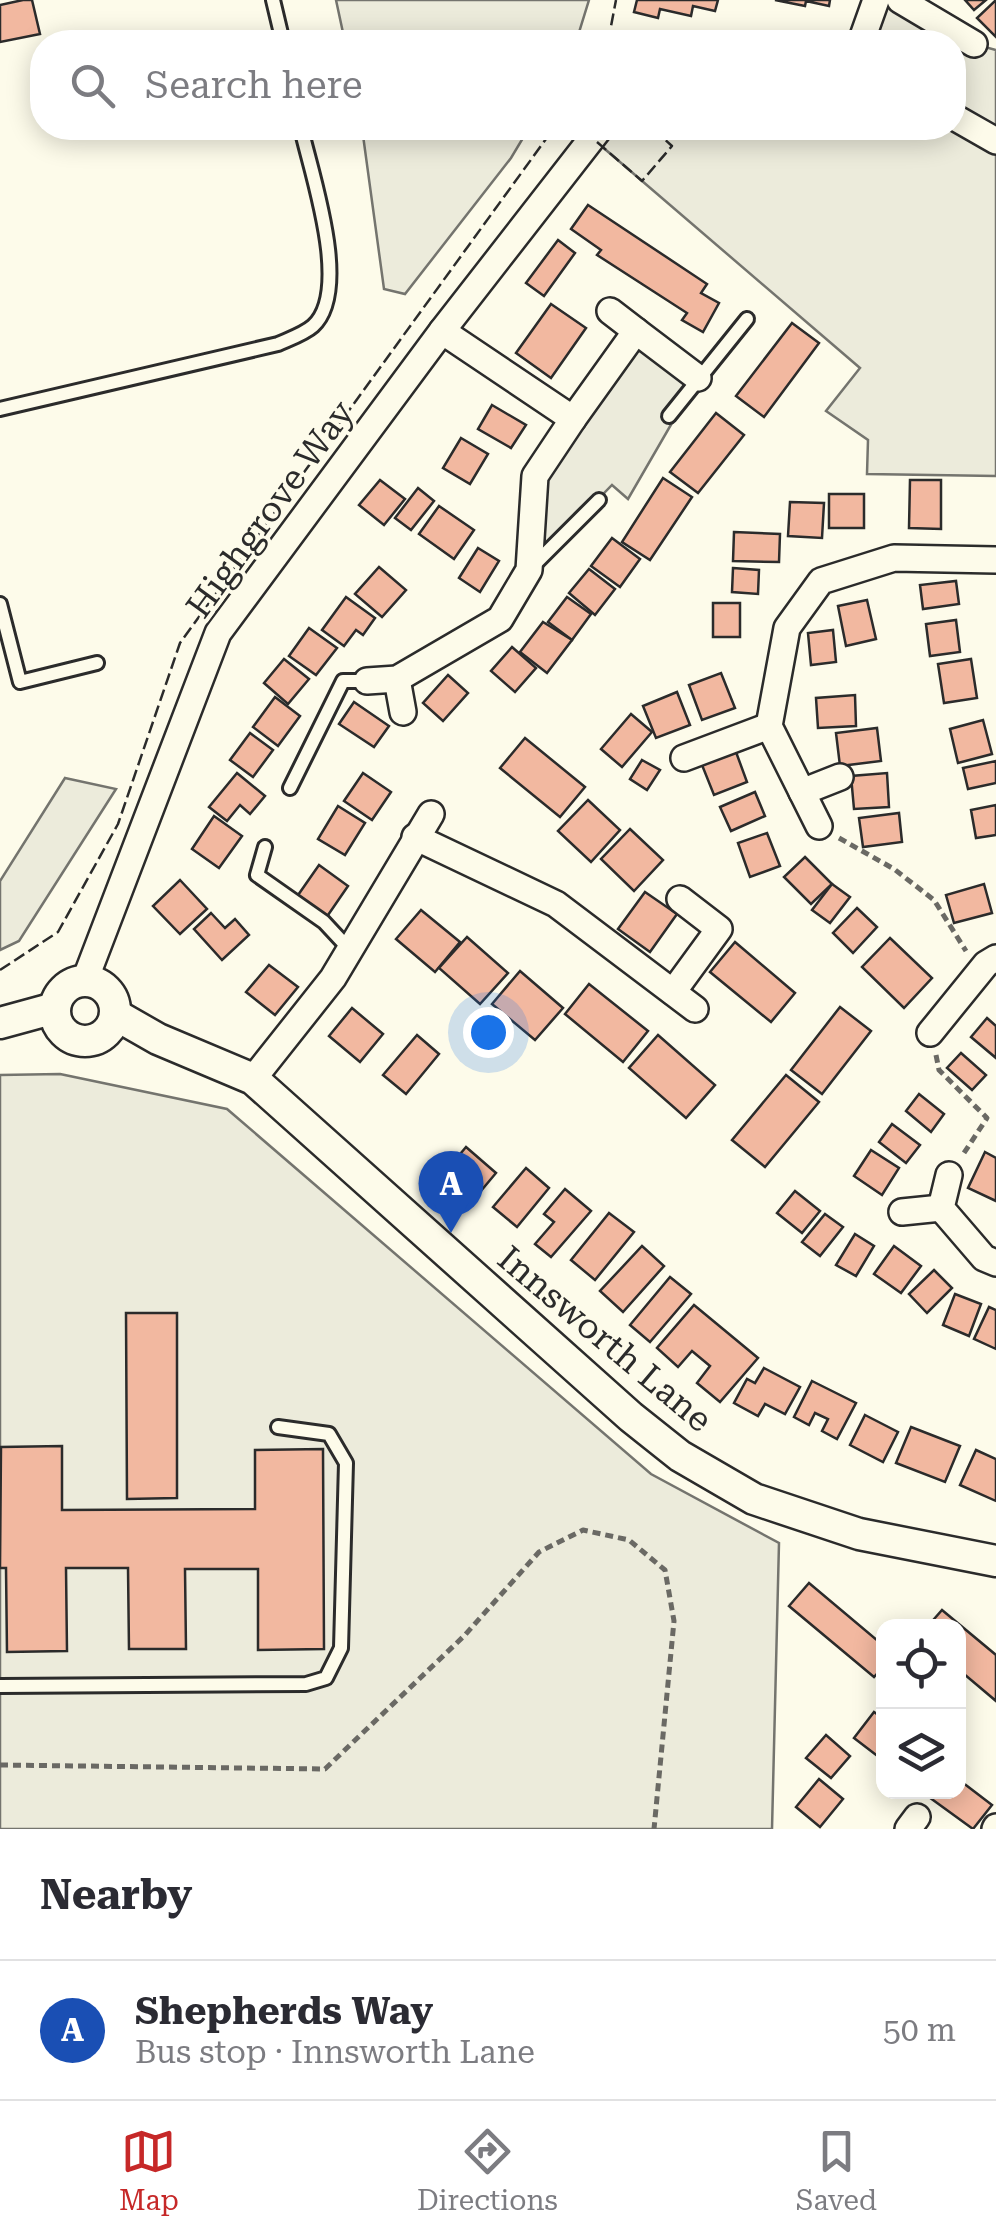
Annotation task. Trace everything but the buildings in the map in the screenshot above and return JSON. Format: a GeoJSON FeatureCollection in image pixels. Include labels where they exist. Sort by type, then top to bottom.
{"type":"FeatureCollection","features":[{"type":"Feature","properties":{"kind":"street"},"geometry":{"type":"LineString","coordinates":[[865,30],[876,0]]}},
{"type":"Feature","properties":{"kind":"street"},"geometry":{"type":"LineString","coordinates":[[900,0],[950,30]]}},
{"type":"Feature","properties":{"kind":"street"},"geometry":{"type":"LineString","coordinates":[[966,39],[974,44]]}},
{"type":"Feature","properties":{"kind":"street"},"geometry":{"type":"LineString","coordinates":[[966,124],[996,141]]}},
{"type":"Feature","properties":{"kind":"street","name":"Highgrove Way"},"geometry":{"type":"LineString","coordinates":[[85,980],[218,633],[591,140]]}},
{"type":"Feature","properties":{"kind":"street"},"geometry":{"type":"LineString","coordinates":[[610,311],[698,378]]}},
{"type":"Feature","properties":{"kind":"street"},"geometry":{"type":"LineString","coordinates":[[367,681],[397,678],[500,619],[529,570],[535,476],[636,331]]}},
{"type":"Feature","properties":{"kind":"street"},"geometry":{"type":"LineString","coordinates":[[442,332],[573,419]]}},
{"type":"Feature","properties":{"kind":"street"},"geometry":{"type":"LineString","coordinates":[[819,826],[769,726],[787,628],[821,582],[894,558],[996,560]]}},
{"type":"Feature","properties":{"kind":"street"},"geometry":{"type":"LineString","coordinates":[[397,678],[404,712]]}},
{"type":"Feature","properties":{"kind":"street"},"geometry":{"type":"LineString","coordinates":[[684,758],[769,726]]}},
{"type":"Feature","properties":{"kind":"street"},"geometry":{"type":"LineString","coordinates":[[802,792],[840,778]]}},
{"type":"Feature","properties":{"kind":"street"},"geometry":{"type":"LineString","coordinates":[[252,1079],[333,978],[431,814]]}},
{"type":"Feature","properties":{"kind":"street"},"geometry":{"type":"LineString","coordinates":[[415,837],[556,904],[695,1009]]}},
{"type":"Feature","properties":{"kind":"street"},"geometry":{"type":"LineString","coordinates":[[672,992],[719,928],[680,899]]}},
{"type":"Feature","properties":{"kind":"street"},"geometry":{"type":"LineString","coordinates":[[930,1033],[983,958]]}},
{"type":"Feature","properties":{"kind":"street"},"geometry":{"type":"LineString","coordinates":[[85,980],[104,987],[111,995],[116,1014],[106,1033],[87,1041],[65,1034],[58,1025],[55,1008],[64,989],[85,980]]}},
{"type":"Feature","properties":{"kind":"street"},"geometry":{"type":"LineString","coordinates":[[0,1024],[55,1008]]}},
{"type":"Feature","properties":{"kind":"street","name":"Innsworth Lane"},"geometry":{"type":"LineString","coordinates":[[116,1014],[158,1039],[252,1079],[631,1417],[680,1456],[754,1499],[858,1534],[996,1561]]}},
{"type":"Feature","properties":{"kind":"street"},"geometry":{"type":"LineString","coordinates":[[941,1208],[949,1175]]}},
{"type":"Feature","properties":{"kind":"street"},"geometry":{"type":"LineString","coordinates":[[902,1212],[941,1208]]}},
{"type":"Feature","properties":{"kind":"street"},"geometry":{"type":"LineString","coordinates":[[941,1208],[984,1258],[996,1263]]}},
{"type":"Feature","properties":{"kind":"lane"},"geometry":{"type":"LineString","coordinates":[[274,0],[280,30]]}},
{"type":"Feature","properties":{"kind":"lane"},"geometry":{"type":"LineString","coordinates":[[0,408],[278,344],[314,325],[328,301],[330,265],[304,140]]}},
{"type":"Feature","properties":{"kind":"lane"},"geometry":{"type":"LineString","coordinates":[[669,416],[747,318]]}},
{"type":"Feature","properties":{"kind":"lane"},"geometry":{"type":"LineString","coordinates":[[529,570],[599,500]]}},
{"type":"Feature","properties":{"kind":"lane"},"geometry":{"type":"LineString","coordinates":[[0,604],[20,682],[97,663]]}},
{"type":"Feature","properties":{"kind":"lane"},"geometry":{"type":"LineString","coordinates":[[290,788],[343,681],[367,681]]}},
{"type":"Feature","properties":{"kind":"lane"},"geometry":{"type":"LineString","coordinates":[[266,848],[257,874],[324,922],[350,950]]}},
{"type":"Feature","properties":{"kind":"lane"},"geometry":{"type":"LineString","coordinates":[[0,1686],[306,1684],[326,1678],[341,1648],[346,1463],[329,1434],[278,1427]]}},
{"type":"Feature","properties":{"kind":"path"},"geometry":{"type":"LineString","coordinates":[[819,826],[894,869],[934,900],[983,958]]}},
{"type":"Feature","properties":{"kind":"path"},"geometry":{"type":"LineString","coordinates":[[930,1033],[940,1070],[988,1118],[949,1175]]}},
{"type":"Feature","properties":{"kind":"path"},"geometry":{"type":"LineString","coordinates":[[0,1765],[325,1769],[464,1636],[539,1552],[582,1530],[629,1540],[664,1570],[674,1621],[654,1829]]}},
{"type":"Feature","properties":{"kind":"shaded area"},"geometry":{"type":"Polygon","coordinates":[[[336,0],[589,0],[580,30],[342,30],[336,0]]]}},
{"type":"Feature","properties":{"kind":"shaded area"},"geometry":{"type":"Polygon","coordinates":[[[876,0],[900,0],[950,30],[865,30],[876,0]]]}},
{"type":"Feature","properties":{"kind":"shaded area"},"geometry":{"type":"Polygon","coordinates":[[[966,39],[996,50],[996,476],[867,474],[868,440],[826,411],[860,368],[594,140],[966,140],[966,39]]]}},
{"type":"Feature","properties":{"kind":"shaded area"},"geometry":{"type":"Polygon","coordinates":[[[364,140],[522,140],[405,294],[384,289],[364,140]]]}},
{"type":"Feature","properties":{"kind":"shaded area"},"geometry":{"type":"Polygon","coordinates":[[[636,331],[698,378],[628,499],[612,485],[529,570],[535,476],[636,331]]]}},
{"type":"Feature","properties":{"kind":"shaded area"},"geometry":{"type":"Polygon","coordinates":[[[65,778],[116,789],[19,941],[0,950],[0,881],[65,778]]]}},
{"type":"Feature","properties":{"kind":"shaded area"},"geometry":{"type":"Polygon","coordinates":[[[60,1074],[227,1109],[651,1474],[779,1543],[772,1829],[0,1829],[0,1075],[60,1074]]]}},
{"type":"Feature","properties":{"kind":"fence"},"geometry":{"type":"LineString","coordinates":[[610,30],[616,0]]}},
{"type":"Feature","properties":{"kind":"fence"},"geometry":{"type":"LineString","coordinates":[[0,970],[58,932],[118,824],[180,643],[545,140]]}},
{"type":"Feature","properties":{"kind":"fence"},"geometry":{"type":"LineString","coordinates":[[597,142],[642,181],[672,146],[665,140]]}},
{"type":"Feature","properties":{"kind":"place","name":"Shepherds Way"},"geometry":{"type":"Point","coordinates":[451,1233]}}]}
